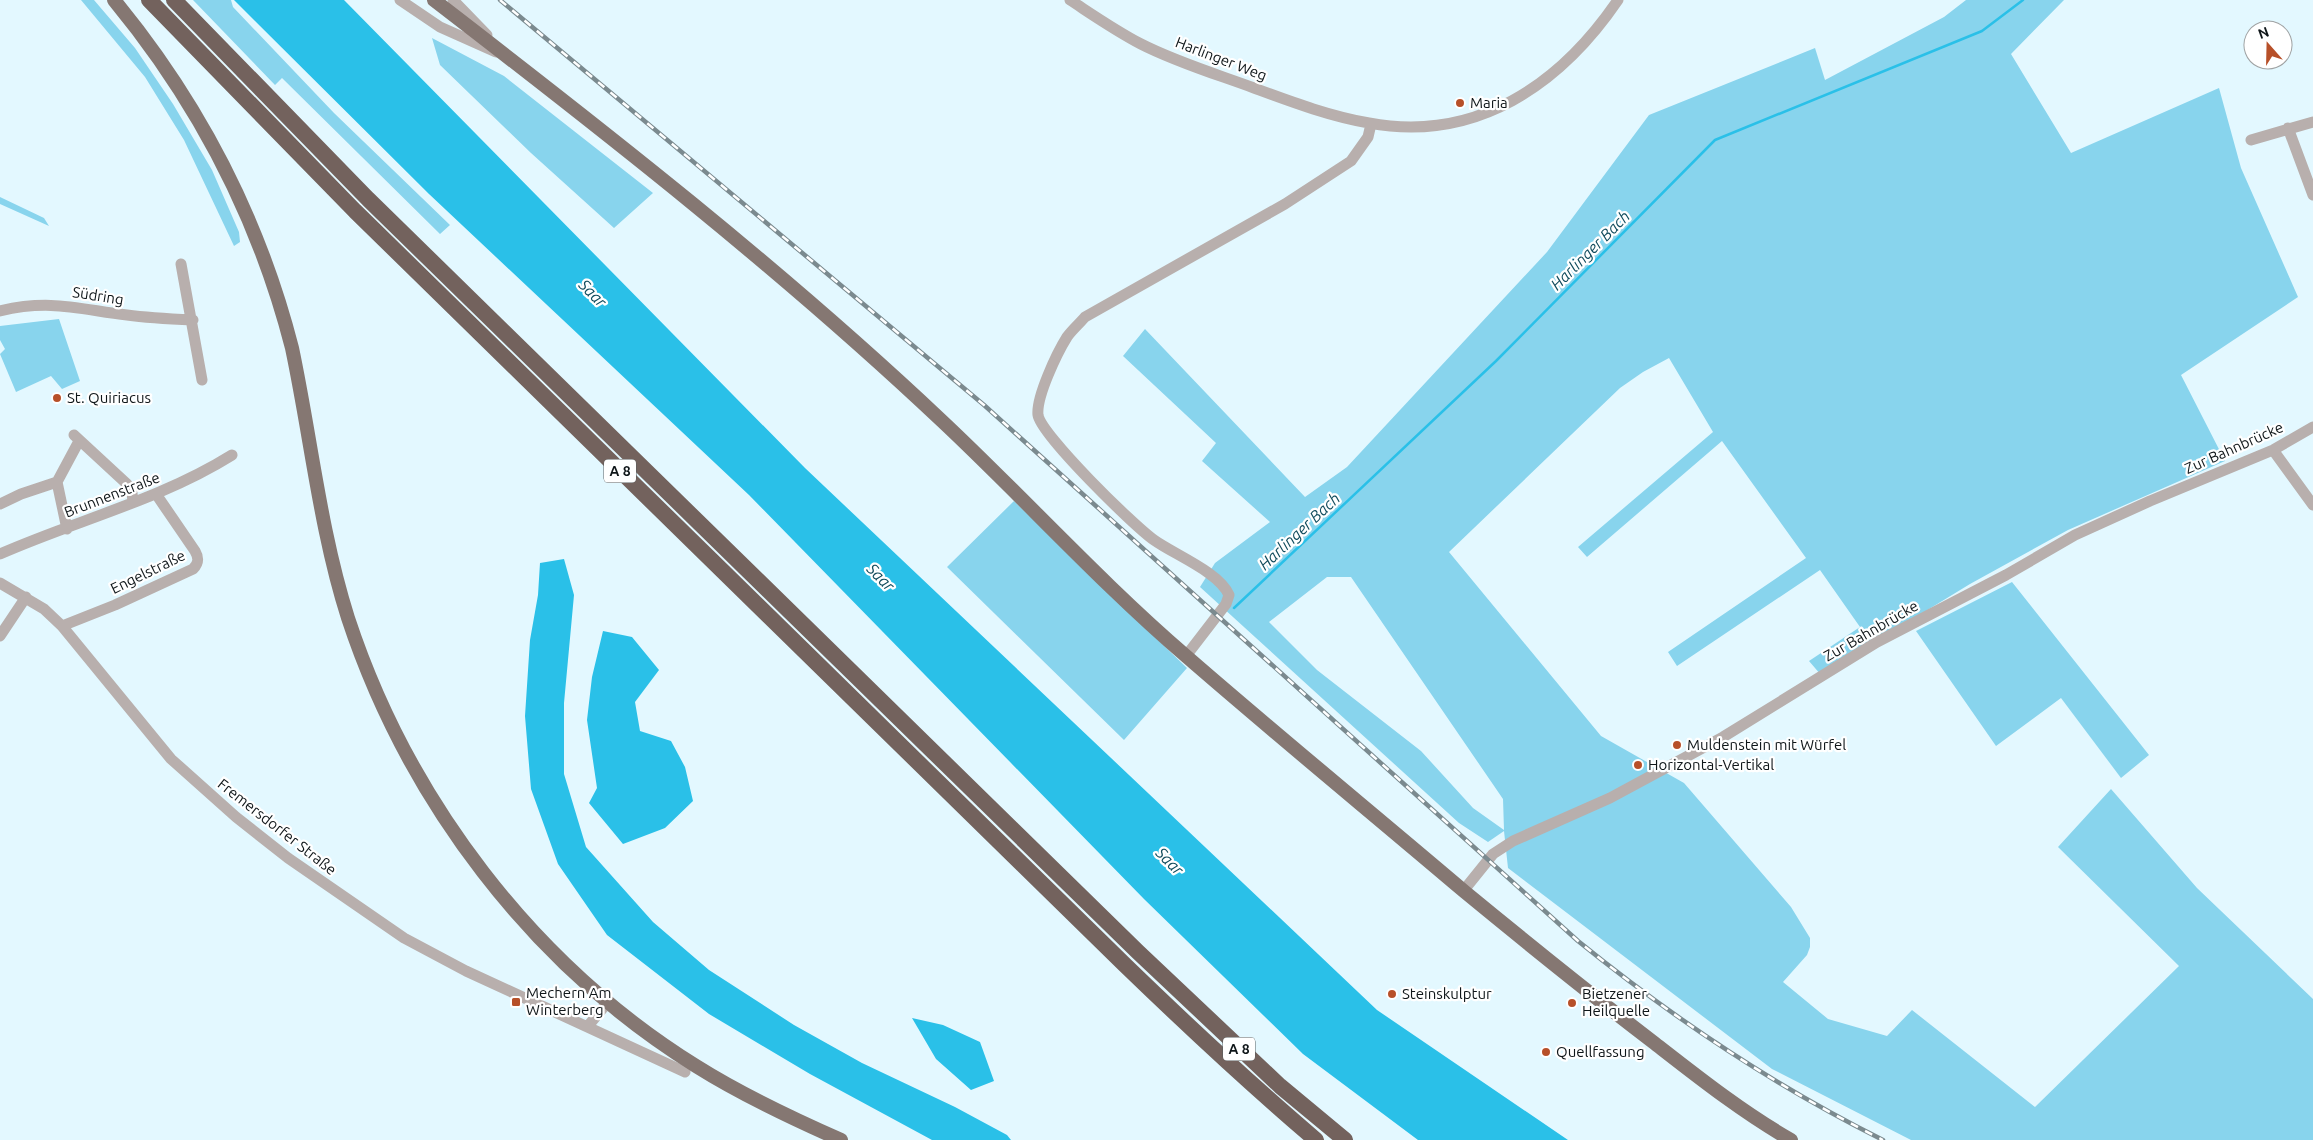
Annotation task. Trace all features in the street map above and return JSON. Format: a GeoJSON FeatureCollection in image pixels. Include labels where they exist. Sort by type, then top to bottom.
{"type":"FeatureCollection","features":[{"type":"Feature","properties":{"kind":"highway","name":"A 8"},"geometry":{"type":"LineString","coordinates":[[149,0],[355,211],[1095,936],[1209,1046],[1316,1140]]}},
{"type":"Feature","properties":{"kind":"highway","name":"A 8"},"geometry":{"type":"LineString","coordinates":[[174,0],[375,206],[1108,923],[1280,1086],[1345,1140]]}},
{"type":"Feature","properties":{"kind":"main road"},"geometry":{"type":"LineString","coordinates":[[114,0],[189,102],[225,167],[254,229],[292,348],[331,557],[355,637],[373,684],[399,742],[434,803],[477,865],[508,902],[553,951],[608,1002],[643,1030],[695,1066],[743,1093],[841,1140]]}},
{"type":"Feature","properties":{"kind":"main road"},"geometry":{"type":"LineString","coordinates":[[434,0],[512,59],[708,217],[888,372],[971,448],[1114,590],[1186,656],[1530,947],[1720,1094],[1791,1140]]}},
{"type":"Feature","properties":{"kind":"street"},"geometry":{"type":"LineString","coordinates":[[400,0],[440,27],[512,59]]}},
{"type":"Feature","properties":{"kind":"street"},"geometry":{"type":"LineString","coordinates":[[453,0],[512,59]]}},
{"type":"Feature","properties":{"kind":"street","name":"Harlinger Weg"},"geometry":{"type":"LineString","coordinates":[[1070,0],[1143,45],[1296,104],[1371,124],[1410,126],[1446,124],[1484,113],[1540,85],[1570,59],[1593,35],[1618,0]]}},
{"type":"Feature","properties":{"kind":"street"},"geometry":{"type":"LineString","coordinates":[[2251,140],[2313,122]]}},
{"type":"Feature","properties":{"kind":"street"},"geometry":{"type":"LineString","coordinates":[[1186,656],[1226,604],[1229,595],[1226,588],[1200,568],[1152,539],[1062,452],[1046,432],[1038,416],[1040,399],[1068,336],[1085,318],[1285,204],[1351,161],[1368,137],[1371,124]]}},
{"type":"Feature","properties":{"kind":"street"},"geometry":{"type":"LineString","coordinates":[[2288,128],[2313,195]]}},
{"type":"Feature","properties":{"kind":"street"},"geometry":{"type":"LineString","coordinates":[[181,264],[193,320],[202,380]]}},
{"type":"Feature","properties":{"kind":"street","name":"Südring"},"geometry":{"type":"LineString","coordinates":[[0,310],[29,305],[56,304],[128,315],[193,320]]}},
{"type":"Feature","properties":{"kind":"street","name":"Zur Bahnbrücke"},"geometry":{"type":"LineString","coordinates":[[1464,890],[1493,854],[1512,841],[1610,798],[1714,741],[1877,642],[2006,575],[2075,534],[2273,450],[2313,427]]}},
{"type":"Feature","properties":{"kind":"street"},"geometry":{"type":"LineString","coordinates":[[67,528],[57,482],[77,438],[127,484],[132,493],[133,502]]}},
{"type":"Feature","properties":{"kind":"street"},"geometry":{"type":"LineString","coordinates":[[2273,450],[2307,488],[2313,505]]}},
{"type":"Feature","properties":{"kind":"street","name":"Brunnenstraße"},"geometry":{"type":"LineString","coordinates":[[0,554],[156,494],[191,479],[232,455]]}},
{"type":"Feature","properties":{"kind":"street"},"geometry":{"type":"LineString","coordinates":[[0,504],[21,494],[57,482]]}},
{"type":"Feature","properties":{"kind":"street","name":"Engelstraße"},"geometry":{"type":"LineString","coordinates":[[62,626],[150,590],[193,570],[197,565],[198,558],[195,551],[156,494]]}},
{"type":"Feature","properties":{"kind":"street","name":"Fremersdorfer Straße"},"geometry":{"type":"LineString","coordinates":[[0,584],[26,597],[44,609],[62,626],[171,759],[214,798],[288,858],[404,938],[466,971],[685,1072]]}},
{"type":"Feature","properties":{"kind":"street"},"geometry":{"type":"LineString","coordinates":[[0,636],[26,597]]}},
{"type":"Feature","properties":{"kind":"street"},"geometry":{"type":"LineString","coordinates":[[588,1026],[608,1002]]}},
{"type":"Feature","properties":{"kind":"shaded area"},"geometry":{"type":"Polygon","coordinates":[[[81,0],[94,0],[135,48],[173,104],[212,170],[239,232],[240,242],[234,246],[184,140],[145,77],[81,0]]]}},
{"type":"Feature","properties":{"kind":"shaded area"},"geometry":{"type":"Polygon","coordinates":[[[193,0],[231,0],[233,7],[334,113],[450,225],[440,234],[282,78],[275,85],[193,0]]]}},
{"type":"Feature","properties":{"kind":"shaded area"},"geometry":{"type":"Polygon","coordinates":[[[1966,0],[2064,0],[2011,54],[2071,153],[2219,88],[2241,168],[2298,297],[2181,375],[2225,461],[2068,530],[1970,584],[1821,675],[1809,661],[1860,627],[1820,570],[1677,666],[1668,652],[1806,558],[1722,441],[1587,557],[1578,547],[1713,432],[1669,358],[1643,372],[1620,388],[1449,552],[1601,736],[1684,783],[1791,907],[1810,938],[1810,947],[1807,955],[1783,982],[1828,1019],[1887,1036],[1912,1010],[2035,1107],[2179,966],[2058,847],[2111,789],[2197,888],[2313,999],[2313,1140],[1911,1140],[1772,1069],[1508,868],[1504,831],[1488,842],[1459,823],[1200,587],[1215,563],[1270,522],[1202,461],[1216,443],[1123,356],[1145,329],[1305,497],[1347,467],[1547,252],[1649,115],[1815,48],[1825,80],[1944,17],[1966,0]],[[1327,577],[1269,622],[1317,670],[1421,751],[1473,808],[1504,830],[1503,799],[1351,577],[1327,577]]]}},
{"type":"Feature","properties":{"kind":"shaded area"},"geometry":{"type":"Polygon","coordinates":[[[432,38],[504,76],[653,193],[614,228],[531,153],[440,65],[432,38]]]}},
{"type":"Feature","properties":{"kind":"shaded area"},"geometry":{"type":"Polygon","coordinates":[[[0,197],[44,218],[49,226],[0,204],[0,197]]]}},
{"type":"Feature","properties":{"kind":"shaded area"},"geometry":{"type":"Polygon","coordinates":[[[59,319],[80,381],[62,389],[51,376],[16,392],[0,354],[5,349],[0,340],[0,326],[59,319]]]}},
{"type":"Feature","properties":{"kind":"shaded area"},"geometry":{"type":"Polygon","coordinates":[[[1014,501],[1187,668],[1124,740],[947,567],[1014,501]]]}},
{"type":"Feature","properties":{"kind":"shaded area"},"geometry":{"type":"Polygon","coordinates":[[[2012,582],[2149,755],[2121,778],[2061,698],[1996,746],[1916,631],[2012,582]]]}},
{"type":"Feature","properties":{"kind":"water","name":"Saar"},"geometry":{"type":"Polygon","coordinates":[[[234,0],[344,0],[805,468],[1377,1010],[1568,1140],[1418,1140],[1303,1054],[1144,899],[749,495],[429,194],[234,0]]]}},
{"type":"Feature","properties":{"kind":"water"},"geometry":{"type":"Polygon","coordinates":[[[564,559],[574,595],[564,703],[564,774],[586,847],[653,922],[709,970],[794,1025],[862,1063],[955,1107],[1007,1135],[1011,1140],[932,1140],[810,1074],[709,1014],[607,935],[558,864],[531,789],[525,716],[530,640],[538,595],[540,563],[564,559]]]}},
{"type":"Feature","properties":{"kind":"water"},"geometry":{"type":"Polygon","coordinates":[[[603,631],[632,637],[659,670],[635,702],[640,731],[671,741],[685,767],[693,801],[665,828],[623,844],[589,803],[597,788],[587,720],[592,677],[603,631]]]}},
{"type":"Feature","properties":{"kind":"water"},"geometry":{"type":"Polygon","coordinates":[[[912,1018],[943,1025],[980,1042],[994,1081],[971,1090],[936,1059],[912,1018]]]}},
{"type":"Feature","properties":{"kind":"waterway","name":"Harlinger Bach"},"geometry":{"type":"LineString","coordinates":[[1234,608],[1496,361],[1715,140],[1982,31],[2023,0]]}},
{"type":"Feature","properties":{"kind":"railway"},"geometry":{"type":"LineString","coordinates":[[500,0],[984,405],[1578,941],[1650,997],[1725,1049],[1802,1097],[1883,1140]]}},
{"type":"Feature","properties":{"kind":"place","name":"Maria"},"geometry":{"type":"Point","coordinates":[1460,103]}},
{"type":"Feature","properties":{"kind":"place","name":"St. Quiriacus"},"geometry":{"type":"Point","coordinates":[57,398]}},
{"type":"Feature","properties":{"kind":"place","name":"Muldenstein mit Würfel"},"geometry":{"type":"Point","coordinates":[1677,745]}},
{"type":"Feature","properties":{"kind":"place","name":"Horizontal-Vertikal"},"geometry":{"type":"Point","coordinates":[1638,765]}},
{"type":"Feature","properties":{"kind":"place","name":"Steinskulptur"},"geometry":{"type":"Point","coordinates":[1392,994]}},
{"type":"Feature","properties":{"kind":"place","name":"Mechern Am Winterberg"},"geometry":{"type":"Point","coordinates":[516,1002]}},
{"type":"Feature","properties":{"kind":"place","name":"Bietzener Heilquelle"},"geometry":{"type":"Point","coordinates":[1572,1003]}},
{"type":"Feature","properties":{"kind":"place","name":"Quellfassung"},"geometry":{"type":"Point","coordinates":[1546,1052]}}]}
